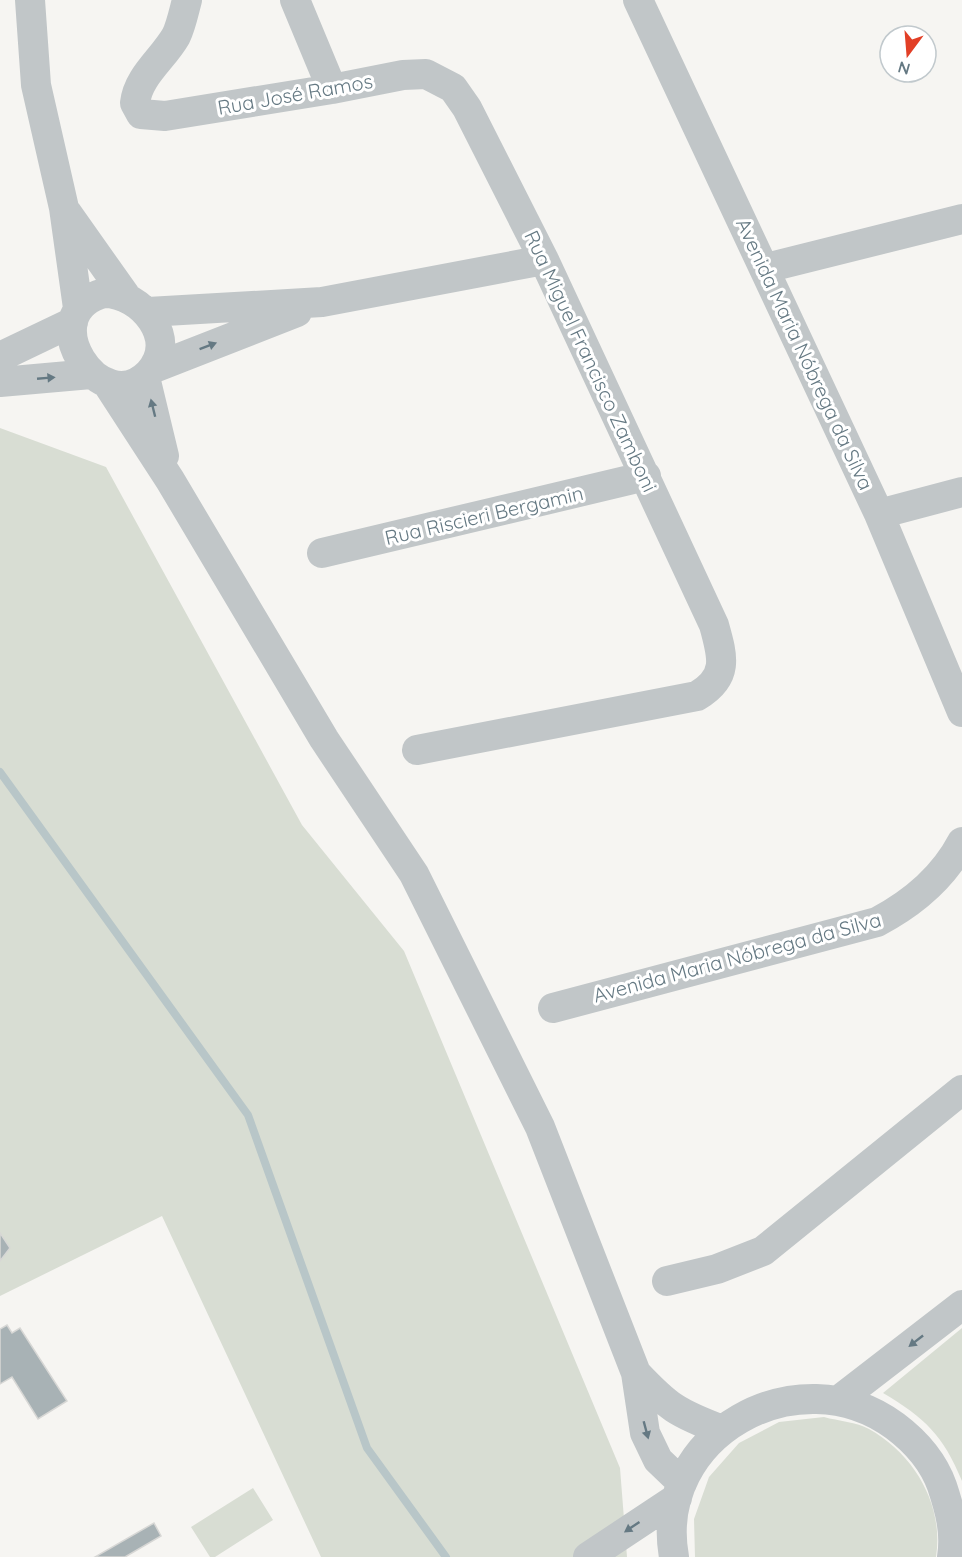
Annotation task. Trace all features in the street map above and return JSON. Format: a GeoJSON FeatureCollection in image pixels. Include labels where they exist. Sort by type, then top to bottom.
{"type":"FeatureCollection","features":[{"type":"Feature","properties":{"kind":"street"},"geometry":{"type":"LineString","coordinates":[[30,0],[36,84],[64,208],[76,315],[73,342],[79,360],[99,378],[170,480],[324,739],[414,874],[540,1127],[636,1373],[645,1433],[658,1460],[679,1490]]}},
{"type":"Feature","properties":{"kind":"street","name":"Rua José Ramos"},"geometry":{"type":"LineString","coordinates":[[187,0],[177,34],[144,78],[136,96],[135,104],[141,114],[165,116],[403,75],[426,74]]}},
{"type":"Feature","properties":{"kind":"street"},"geometry":{"type":"LineString","coordinates":[[295,0],[332,89]]}},
{"type":"Feature","properties":{"kind":"street","name":"Avenida Maria Nóbrega da Silva"},"geometry":{"type":"LineString","coordinates":[[639,0],[879,514],[962,712]]}},
{"type":"Feature","properties":{"kind":"street","name":"Rua Miguel Francisco Zamboni"},"geometry":{"type":"LineString","coordinates":[[417,750],[697,696],[712,687],[720,670],[722,655],[714,625],[646,476],[544,260],[467,108],[453,88],[426,74]]}},
{"type":"Feature","properties":{"kind":"street"},"geometry":{"type":"LineString","coordinates":[[64,208],[136,304],[159,339],[159,354],[149,372],[170,480]]}},
{"type":"Feature","properties":{"kind":"street"},"geometry":{"type":"LineString","coordinates":[[766,268],[962,219]]}},
{"type":"Feature","properties":{"kind":"street"},"geometry":{"type":"LineString","coordinates":[[0,357],[76,315],[94,295],[104,293],[136,304],[322,302],[544,260]]}},
{"type":"Feature","properties":{"kind":"street"},"geometry":{"type":"LineString","coordinates":[[0,382],[99,378],[121,385],[322,302]]}},
{"type":"Feature","properties":{"kind":"street","name":"Rua Riscieri Bergamin"},"geometry":{"type":"LineString","coordinates":[[322,553],[646,476]]}},
{"type":"Feature","properties":{"kind":"street"},"geometry":{"type":"LineString","coordinates":[[879,514],[962,492]]}},
{"type":"Feature","properties":{"kind":"street","name":"Avenida Maria Nóbrega da Silva"},"geometry":{"type":"LineString","coordinates":[[553,1008],[878,922],[902,909],[931,885],[962,843]]}},
{"type":"Feature","properties":{"kind":"street"},"geometry":{"type":"LineString","coordinates":[[667,1281],[717,1269],[763,1251],[962,1090]]}},
{"type":"Feature","properties":{"kind":"street"},"geometry":{"type":"LineString","coordinates":[[839,1400],[962,1305]]}},
{"type":"Feature","properties":{"kind":"street"},"geometry":{"type":"LineString","coordinates":[[636,1373],[666,1405],[685,1416],[722,1430]]}},
{"type":"Feature","properties":{"kind":"street"},"geometry":{"type":"LineString","coordinates":[[674,1557],[671,1540],[679,1490],[699,1454],[722,1430],[757,1408],[798,1398],[839,1400],[879,1414],[912,1439],[937,1472],[955,1532]]}},
{"type":"Feature","properties":{"kind":"street"},"geometry":{"type":"LineString","coordinates":[[588,1557],[679,1490]]}},
{"type":"Feature","properties":{"kind":"shaded area"},"geometry":{"type":"Polygon","coordinates":[[[0,428],[106,467],[302,825],[404,951],[620,1468],[627,1557],[321,1557],[162,1216],[0,1296],[0,428]]]}},
{"type":"Feature","properties":{"kind":"shaded area"},"geometry":{"type":"Polygon","coordinates":[[[962,1328],[962,1481],[948,1451],[931,1429],[883,1393],[962,1328]]]}},
{"type":"Feature","properties":{"kind":"shaded area"},"geometry":{"type":"Polygon","coordinates":[[[824,1417],[869,1429],[885,1440],[913,1467],[923,1483],[935,1519],[936,1557],[695,1557],[694,1519],[709,1477],[739,1443],[779,1422],[824,1417]]]}},
{"type":"Feature","properties":{"kind":"shaded area"},"geometry":{"type":"Polygon","coordinates":[[[253,1488],[273,1520],[215,1557],[210,1557],[191,1527],[253,1488]]]}},
{"type":"Feature","properties":{"kind":"building"},"geometry":{"type":"Polygon","coordinates":[[[0,1233],[10,1248],[0,1261],[0,1233]]]}},
{"type":"Feature","properties":{"kind":"building"},"geometry":{"type":"Polygon","coordinates":[[[7,1325],[12,1333],[20,1328],[67,1401],[38,1419],[12,1377],[0,1384],[0,1329],[7,1325]]]}},
{"type":"Feature","properties":{"kind":"building"},"geometry":{"type":"Polygon","coordinates":[[[154,1523],[161,1536],[125,1557],[95,1557],[154,1523]]]}},
{"type":"Feature","properties":{"kind":"waterway"},"geometry":{"type":"LineString","coordinates":[[0,772],[248,1115],[367,1448],[446,1557]]}}]}
